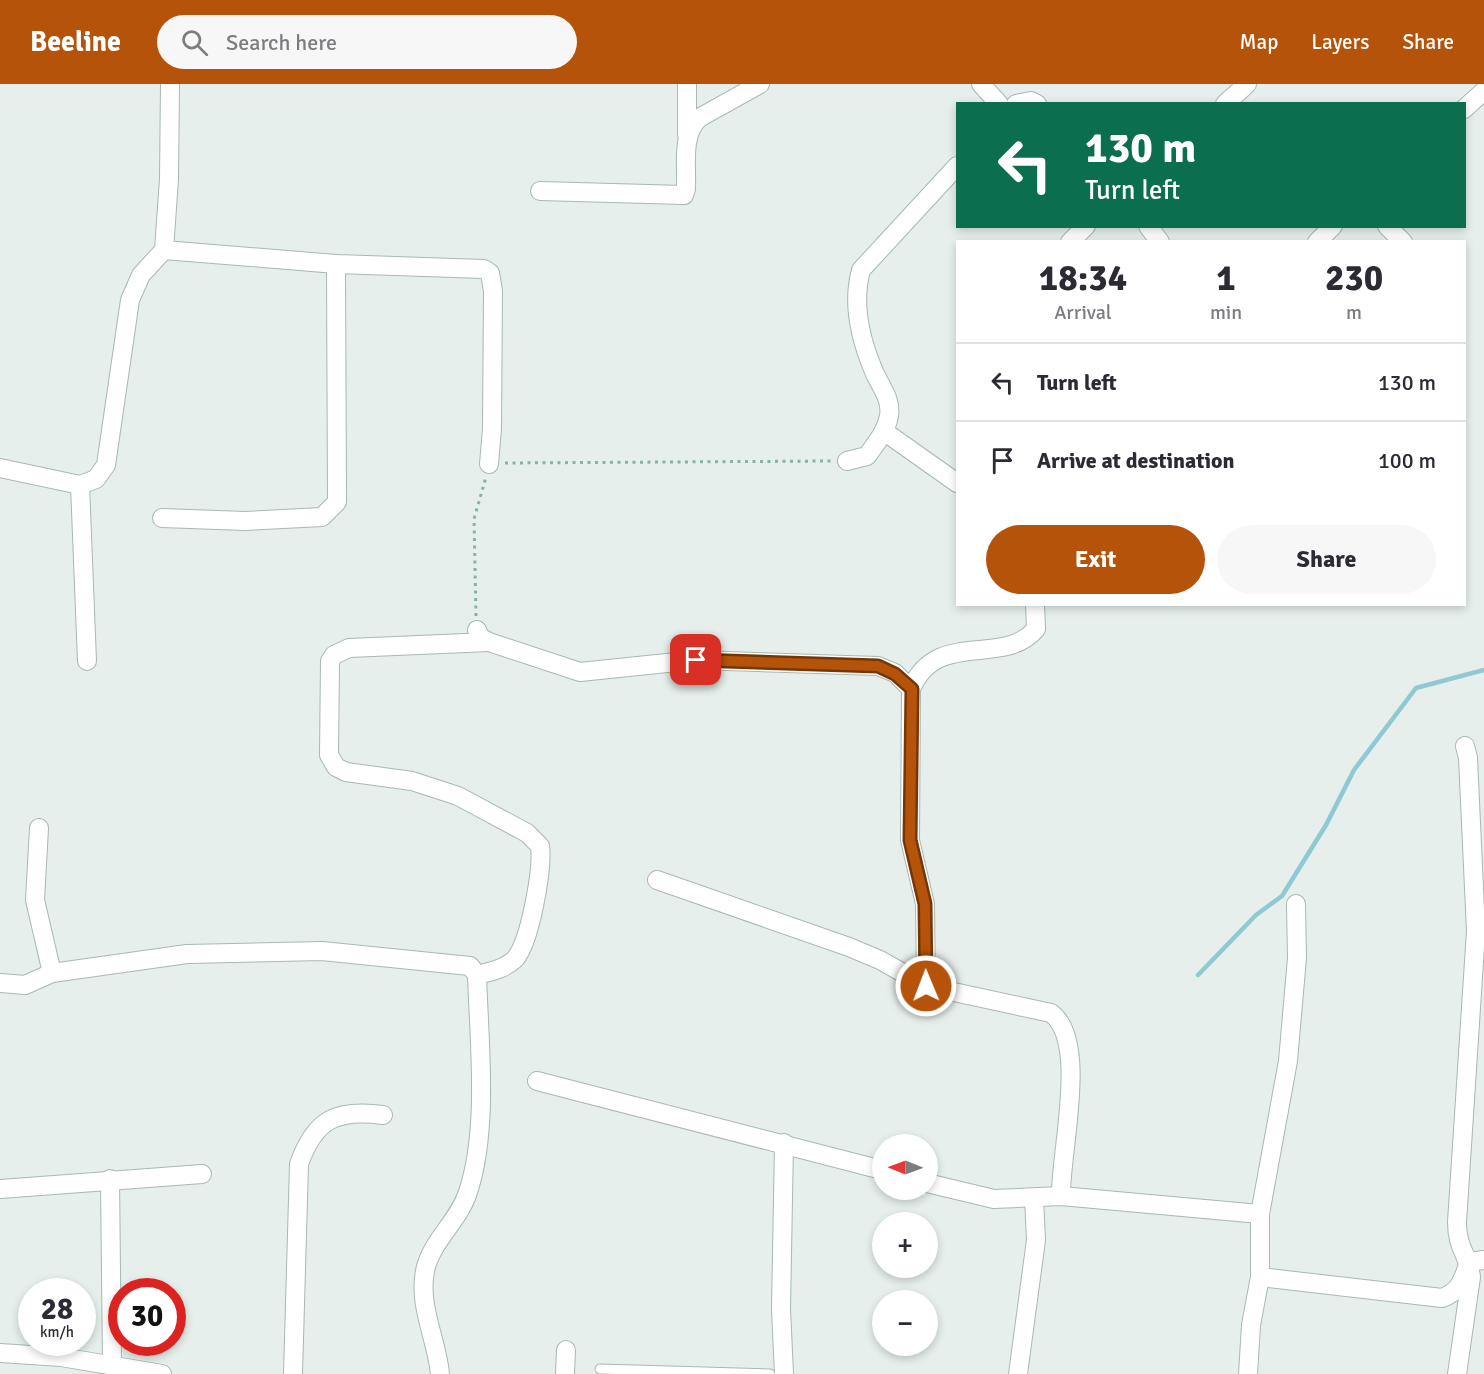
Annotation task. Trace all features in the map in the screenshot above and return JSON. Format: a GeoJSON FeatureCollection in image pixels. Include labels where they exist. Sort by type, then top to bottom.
{"type":"FeatureCollection","features":[{"type":"Feature","properties":{"kind":"street"},"geometry":{"type":"LineString","coordinates":[[0,468],[80,485],[96,479],[106,465],[130,300],[141,275],[164,250],[169,179],[170,84]]}},
{"type":"Feature","properties":{"kind":"street"},"geometry":{"type":"LineString","coordinates":[[540,191],[684,195],[686,189],[687,84]]}},
{"type":"Feature","properties":{"kind":"street"},"geometry":{"type":"LineString","coordinates":[[687,135],[699,118],[760,84]]}},
{"type":"Feature","properties":{"kind":"street"},"geometry":{"type":"LineString","coordinates":[[981,84],[997,102]]}},
{"type":"Feature","properties":{"kind":"street"},"geometry":{"type":"LineString","coordinates":[[1227,102],[1247,84]]}},
{"type":"Feature","properties":{"kind":"street"},"geometry":{"type":"LineString","coordinates":[[1466,107],[1484,91]]}},
{"type":"Feature","properties":{"kind":"street"},"geometry":{"type":"LineString","coordinates":[[847,461],[867,456],[885,432],[890,414],[889,399],[873,370],[857,310],[856,291],[861,270],[956,167]]}},
{"type":"Feature","properties":{"kind":"street"},"geometry":{"type":"LineString","coordinates":[[1072,240],[1084,228]]}},
{"type":"Feature","properties":{"kind":"street"},"geometry":{"type":"LineString","coordinates":[[1319,240],[1332,228]]}},
{"type":"Feature","properties":{"kind":"street"},"geometry":{"type":"LineString","coordinates":[[1389,228],[1401,240]]}},
{"type":"Feature","properties":{"kind":"street"},"geometry":{"type":"LineString","coordinates":[[164,250],[336,264],[476,267],[490,273],[492,417],[489,464]]}},
{"type":"Feature","properties":{"kind":"street"},"geometry":{"type":"LineString","coordinates":[[162,518],[245,520],[322,517],[336,502],[336,264]]}},
{"type":"Feature","properties":{"kind":"street"},"geometry":{"type":"LineString","coordinates":[[885,432],[956,482]]}},
{"type":"Feature","properties":{"kind":"street"},"geometry":{"type":"LineString","coordinates":[[80,485],[87,661]]}},
{"type":"Feature","properties":{"kind":"street"},"geometry":{"type":"LineString","coordinates":[[926,986],[925,904],[910,840],[912,689],[919,672],[937,658],[1026,641],[1036,630],[1035,606]]}},
{"type":"Feature","properties":{"kind":"street"},"geometry":{"type":"LineString","coordinates":[[477,975],[492,972],[513,961],[523,946],[539,868],[540,846],[527,833],[458,796],[412,781],[346,771],[336,767],[329,755],[330,661],[334,655],[349,648],[483,636],[580,672],[696,660],[878,666],[895,674],[912,689]]}},
{"type":"Feature","properties":{"kind":"street"},"geometry":{"type":"LineString","coordinates":[[1472,753],[1480,931],[1475,1110],[1457,1240],[1460,1251],[1476,1261]]}},
{"type":"Feature","properties":{"kind":"street"},"geometry":{"type":"LineString","coordinates":[[39,828],[35,900],[52,973]]}},
{"type":"Feature","properties":{"kind":"street"},"geometry":{"type":"LineString","coordinates":[[657,880],[849,947],[880,960],[926,986],[1051,1013],[1059,1019],[1070,1048],[1061,1196]]}},
{"type":"Feature","properties":{"kind":"street"},"geometry":{"type":"LineString","coordinates":[[1248,1374],[1251,1325],[1260,1277],[1260,1214],[1288,1062],[1297,958],[1296,904]]}},
{"type":"Feature","properties":{"kind":"street"},"geometry":{"type":"LineString","coordinates":[[0,983],[25,984],[52,973],[187,954],[322,951],[470,966],[477,975],[480,1105],[473,1173],[460,1211],[434,1249],[425,1271],[427,1317],[440,1374]]}},
{"type":"Feature","properties":{"kind":"street"},"geometry":{"type":"LineString","coordinates":[[537,1081],[872,1167]]}},
{"type":"Feature","properties":{"kind":"street"},"geometry":{"type":"LineString","coordinates":[[293,1374],[299,1164],[307,1142],[327,1119],[344,1113],[383,1115]]}},
{"type":"Feature","properties":{"kind":"street"},"geometry":{"type":"LineString","coordinates":[[784,1143],[781,1309],[784,1374]]}},
{"type":"Feature","properties":{"kind":"street"},"geometry":{"type":"LineString","coordinates":[[0,1189],[202,1174]]}},
{"type":"Feature","properties":{"kind":"street"},"geometry":{"type":"LineString","coordinates":[[111,1179],[112,1365]]}},
{"type":"Feature","properties":{"kind":"street"},"geometry":{"type":"LineString","coordinates":[[938,1185],[993,1199],[1034,1199],[1061,1196],[1260,1214]]}},
{"type":"Feature","properties":{"kind":"street"},"geometry":{"type":"LineString","coordinates":[[1018,1374],[1036,1240],[1034,1199]]}},
{"type":"Feature","properties":{"kind":"street"},"geometry":{"type":"LineString","coordinates":[[1260,1277],[1442,1298],[1452,1294],[1460,1286],[1476,1261]]}},
{"type":"Feature","properties":{"kind":"street"},"geometry":{"type":"LineString","coordinates":[[1457,1374],[1476,1261]]}},
{"type":"Feature","properties":{"kind":"street"},"geometry":{"type":"LineString","coordinates":[[565,1374],[566,1350]]}},
{"type":"Feature","properties":{"kind":"street"},"geometry":{"type":"LineString","coordinates":[[0,1353],[61,1357],[162,1374]]}},
{"type":"Feature","properties":{"kind":"lane"},"geometry":{"type":"LineString","coordinates":[[600,1369],[770,1374]]}},
{"type":"Feature","properties":{"kind":"path"},"geometry":{"type":"LineString","coordinates":[[483,636],[474,519],[489,464],[847,461]]}},
{"type":"Feature","properties":{"kind":"waterway"},"geometry":{"type":"LineString","coordinates":[[1198,975],[1256,915],[1282,896],[1326,825],[1354,770],[1416,688],[1484,670]]}},
{"type":"Feature","properties":{"kind":"route"},"geometry":{"type":"LineString","coordinates":[[696,660],[878,666],[895,674],[912,689],[910,840],[925,904],[926,986]]}}]}
